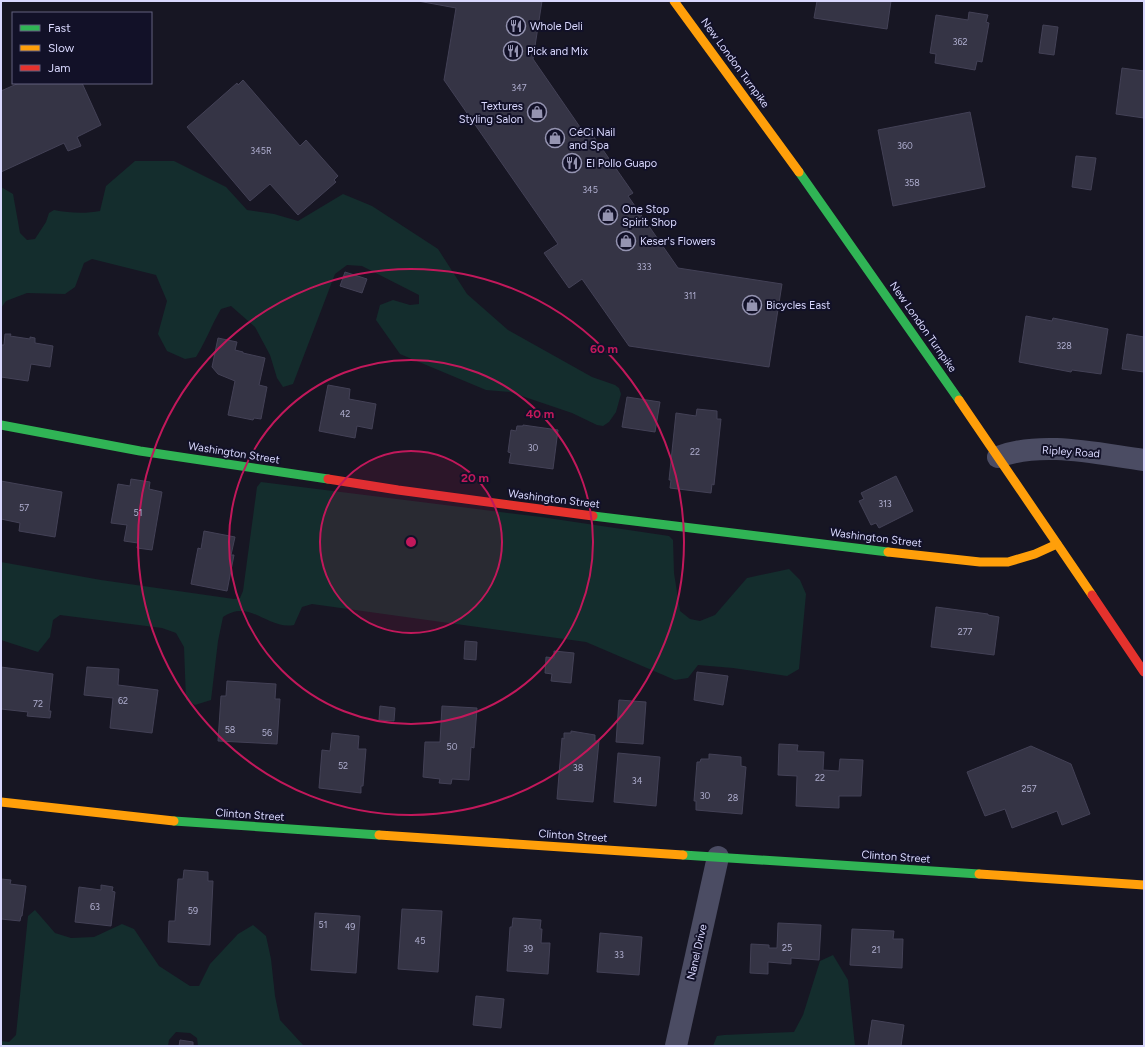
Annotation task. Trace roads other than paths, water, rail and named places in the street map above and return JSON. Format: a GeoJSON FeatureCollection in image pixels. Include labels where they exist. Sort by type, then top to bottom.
{"type":"FeatureCollection","features":[{"type":"Feature","properties":{"kind":"street","name":"New London Turnpike"},"geometry":{"type":"LineString","coordinates":[[674,1],[818,198],[895,307],[1144,672]]}},
{"type":"Feature","properties":{"kind":"street","name":"Washington Street"},"geometry":{"type":"LineString","coordinates":[[1,425],[140,451],[390,489],[866,550],[980,562],[1008,562],[1035,554],[1057,544]]}},
{"type":"Feature","properties":{"kind":"street","name":"Ripley Road"},"geometry":{"type":"LineString","coordinates":[[998,457],[1005,454],[1029,450],[1056,449],[1144,460]]}},
{"type":"Feature","properties":{"kind":"street","name":"Clinton Street"},"geometry":{"type":"LineString","coordinates":[[1,802],[95,814],[182,822],[1144,885]]}},
{"type":"Feature","properties":{"kind":"street","name":"Nanel Drive"},"geometry":{"type":"LineString","coordinates":[[676,1046],[718,857]]}},
{"type":"Feature","properties":{"kind":"place","name":"Whole Deli"},"geometry":{"type":"Point","coordinates":[516,26]}},
{"type":"Feature","properties":{"kind":"place","name":"Pick and Mix"},"geometry":{"type":"Point","coordinates":[513,51]}},
{"type":"Feature","properties":{"kind":"place","name":"Textures Styling Salon"},"geometry":{"type":"Point","coordinates":[537,112]}},
{"type":"Feature","properties":{"kind":"place","name":"CéCi Nail and Spa"},"geometry":{"type":"Point","coordinates":[555,138]}},
{"type":"Feature","properties":{"kind":"place","name":"El Pollo Guapo"},"geometry":{"type":"Point","coordinates":[572,163]}},
{"type":"Feature","properties":{"kind":"place","name":"One Stop Spirit Shop"},"geometry":{"type":"Point","coordinates":[608,215]}},
{"type":"Feature","properties":{"kind":"place","name":"Keser's Flowers"},"geometry":{"type":"Point","coordinates":[626,241]}},
{"type":"Feature","properties":{"kind":"place","name":"Bicycles East"},"geometry":{"type":"Point","coordinates":[752,305]}}]}
